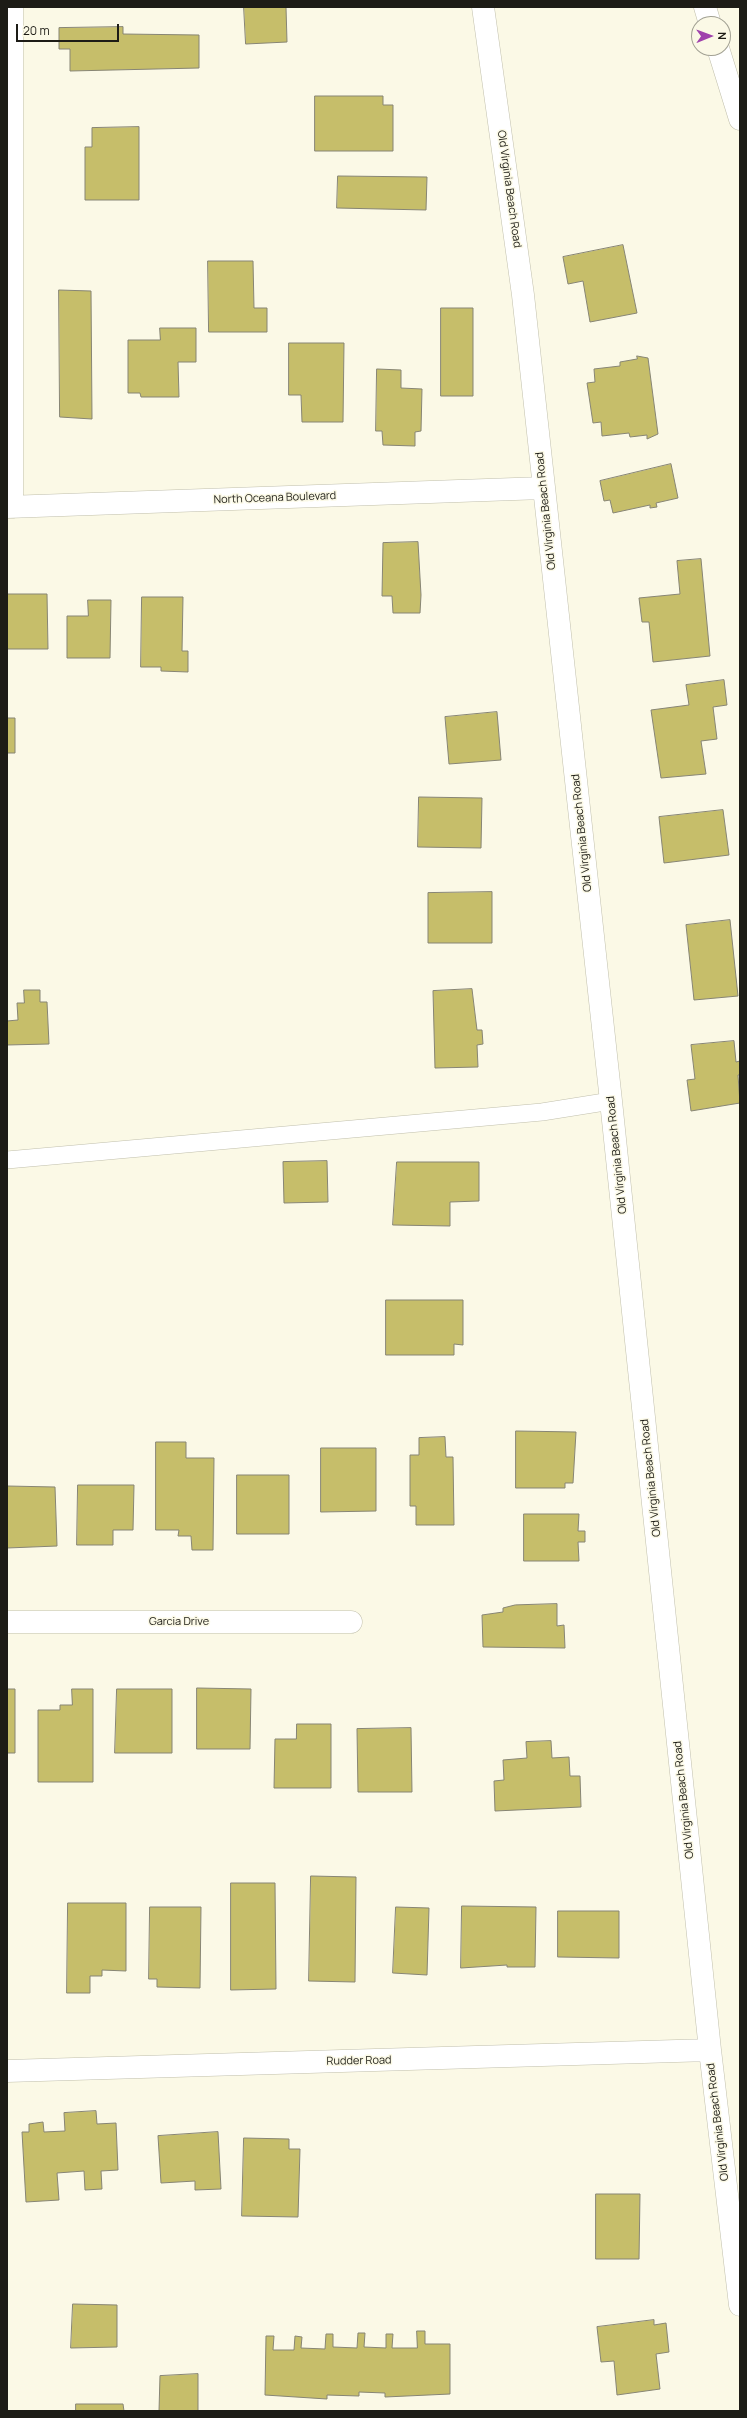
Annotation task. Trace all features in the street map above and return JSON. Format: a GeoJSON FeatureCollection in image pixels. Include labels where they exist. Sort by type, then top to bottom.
{"type":"FeatureCollection","features":[{"type":"Feature","properties":{"kind":"main road"},"geometry":{"type":"LineString","coordinates":[[9,507],[12,7]]}},
{"type":"Feature","properties":{"kind":"main road","name":"Old Virginia Beach Road"},"geometry":{"type":"LineString","coordinates":[[483,7],[523,295],[611,1101],[710,2050],[740,2305]]}},
{"type":"Feature","properties":{"kind":"main road"},"geometry":{"type":"LineString","coordinates":[[720,56],[740,119]]}},
{"type":"Feature","properties":{"kind":"main road","name":"North Oceana Boulevard"},"geometry":{"type":"LineString","coordinates":[[9,507],[543,488]]}},
{"type":"Feature","properties":{"kind":"main road","name":"Garcia Drive"},"geometry":{"type":"LineString","coordinates":[[7,1622],[350,1622]]}},
{"type":"Feature","properties":{"kind":"main road","name":"Rudder Road"},"geometry":{"type":"LineString","coordinates":[[7,2071],[710,2050]]}},
{"type":"Feature","properties":{"kind":"lane"},"geometry":{"type":"LineString","coordinates":[[7,1160],[542,1112],[611,1101]]}},
{"type":"Feature","properties":{"kind":"building"},"geometry":{"type":"Polygon","coordinates":[[[244,7],[286,7],[287,42],[246,44],[244,7]]]}},
{"type":"Feature","properties":{"kind":"building"},"geometry":{"type":"Polygon","coordinates":[[[123,27],[123,34],[199,35],[199,68],[70,71],[70,49],[59,49],[59,28],[123,27]]]}},
{"type":"Feature","properties":{"kind":"building"},"geometry":{"type":"Polygon","coordinates":[[[315,96],[383,96],[383,105],[393,105],[393,151],[315,151],[315,96]]]}},
{"type":"Feature","properties":{"kind":"building"},"geometry":{"type":"Polygon","coordinates":[[[139,127],[139,200],[85,200],[85,147],[92,147],[92,128],[139,127]]]}},
{"type":"Feature","properties":{"kind":"building"},"geometry":{"type":"Polygon","coordinates":[[[338,176],[427,177],[426,210],[337,208],[338,176]]]}},
{"type":"Feature","properties":{"kind":"building"},"geometry":{"type":"Polygon","coordinates":[[[623,245],[637,313],[590,322],[583,281],[568,284],[563,257],[623,245]]]}},
{"type":"Feature","properties":{"kind":"building"},"geometry":{"type":"Polygon","coordinates":[[[208,261],[253,261],[254,308],[267,308],[267,332],[209,332],[208,261]]]}},
{"type":"Feature","properties":{"kind":"building"},"geometry":{"type":"Polygon","coordinates":[[[59,290],[91,291],[92,419],[60,417],[59,290]]]}},
{"type":"Feature","properties":{"kind":"building"},"geometry":{"type":"Polygon","coordinates":[[[441,308],[473,308],[473,396],[441,396],[441,308]]]}},
{"type":"Feature","properties":{"kind":"building"},"geometry":{"type":"Polygon","coordinates":[[[160,328],[196,328],[196,362],[178,362],[179,397],[141,397],[140,393],[128,393],[128,340],[160,340],[160,328]]]}},
{"type":"Feature","properties":{"kind":"building"},"geometry":{"type":"Polygon","coordinates":[[[289,343],[344,343],[343,422],[302,422],[301,395],[289,395],[289,343]]]}},
{"type":"Feature","properties":{"kind":"building"},"geometry":{"type":"Polygon","coordinates":[[[637,356],[648,358],[658,434],[647,439],[647,435],[630,437],[629,433],[602,436],[601,422],[593,423],[587,383],[595,382],[594,369],[620,366],[620,362],[637,359],[637,356]]]}},
{"type":"Feature","properties":{"kind":"building"},"geometry":{"type":"Polygon","coordinates":[[[377,369],[401,370],[401,388],[422,389],[421,431],[415,432],[415,446],[383,445],[382,431],[376,431],[377,369]]]}},
{"type":"Feature","properties":{"kind":"building"},"geometry":{"type":"Polygon","coordinates":[[[671,464],[678,498],[656,503],[657,507],[650,508],[650,505],[613,513],[610,500],[604,501],[600,481],[671,464]]]}},
{"type":"Feature","properties":{"kind":"building"},"geometry":{"type":"Polygon","coordinates":[[[418,542],[421,595],[420,613],[393,613],[392,596],[382,596],[383,543],[418,542]]]}},
{"type":"Feature","properties":{"kind":"building"},"geometry":{"type":"Polygon","coordinates":[[[701,559],[710,656],[653,662],[649,622],[642,622],[639,598],[680,594],[677,561],[701,559]]]}},
{"type":"Feature","properties":{"kind":"building"},"geometry":{"type":"Polygon","coordinates":[[[7,594],[47,594],[48,649],[7,649],[7,594]]]}},
{"type":"Feature","properties":{"kind":"building"},"geometry":{"type":"Polygon","coordinates":[[[142,597],[183,597],[182,651],[188,651],[188,672],[161,671],[161,667],[141,667],[142,597]]]}},
{"type":"Feature","properties":{"kind":"building"},"geometry":{"type":"Polygon","coordinates":[[[88,600],[111,600],[110,658],[67,658],[67,616],[88,616],[88,600]]]}},
{"type":"Feature","properties":{"kind":"building"},"geometry":{"type":"Polygon","coordinates":[[[724,680],[727,705],[713,707],[717,739],[701,741],[706,774],[661,778],[651,710],[689,705],[686,685],[724,680]]]}},
{"type":"Feature","properties":{"kind":"building"},"geometry":{"type":"Polygon","coordinates":[[[497,712],[501,760],[449,764],[445,717],[497,712]]]}},
{"type":"Feature","properties":{"kind":"building"},"geometry":{"type":"Polygon","coordinates":[[[7,718],[15,718],[15,753],[7,753],[7,718]]]}},
{"type":"Feature","properties":{"kind":"building"},"geometry":{"type":"Polygon","coordinates":[[[419,797],[482,798],[481,848],[418,847],[419,797]]]}},
{"type":"Feature","properties":{"kind":"building"},"geometry":{"type":"Polygon","coordinates":[[[723,810],[729,855],[664,863],[659,817],[723,810]]]}},
{"type":"Feature","properties":{"kind":"building"},"geometry":{"type":"Polygon","coordinates":[[[492,892],[492,943],[428,943],[428,893],[492,892]]]}},
{"type":"Feature","properties":{"kind":"building"},"geometry":{"type":"Polygon","coordinates":[[[730,920],[738,996],[694,1000],[686,925],[730,920]]]}},
{"type":"Feature","properties":{"kind":"building"},"geometry":{"type":"Polygon","coordinates":[[[472,989],[477,1030],[482,1030],[483,1044],[477,1045],[478,1067],[435,1068],[433,991],[472,989]]]}},
{"type":"Feature","properties":{"kind":"building"},"geometry":{"type":"Polygon","coordinates":[[[24,990],[40,990],[40,1002],[47,1002],[49,1044],[7,1045],[7,1021],[18,1020],[17,1003],[24,1003],[24,990]]]}},
{"type":"Feature","properties":{"kind":"building"},"geometry":{"type":"Polygon","coordinates":[[[734,1041],[736,1062],[740,1061],[740,1075],[738,1075],[740,1103],[691,1111],[687,1080],[695,1079],[691,1045],[734,1041]]]}},
{"type":"Feature","properties":{"kind":"building"},"geometry":{"type":"Polygon","coordinates":[[[327,1161],[328,1202],[284,1203],[283,1162],[327,1161]]]}},
{"type":"Feature","properties":{"kind":"building"},"geometry":{"type":"Polygon","coordinates":[[[397,1162],[479,1162],[479,1201],[450,1202],[450,1226],[393,1225],[397,1162]]]}},
{"type":"Feature","properties":{"kind":"building"},"geometry":{"type":"Polygon","coordinates":[[[386,1300],[463,1300],[463,1345],[454,1344],[454,1355],[386,1355],[386,1300]]]}},
{"type":"Feature","properties":{"kind":"building"},"geometry":{"type":"Polygon","coordinates":[[[516,1431],[576,1432],[573,1483],[565,1483],[565,1488],[516,1488],[516,1431]]]}},
{"type":"Feature","properties":{"kind":"building"},"geometry":{"type":"Polygon","coordinates":[[[445,1437],[446,1457],[453,1457],[454,1525],[416,1525],[416,1506],[410,1506],[410,1455],[419,1455],[419,1438],[445,1437]]]}},
{"type":"Feature","properties":{"kind":"building"},"geometry":{"type":"Polygon","coordinates":[[[156,1442],[186,1442],[186,1458],[214,1458],[213,1550],[192,1550],[191,1536],[178,1536],[179,1530],[156,1530],[156,1442]]]}},
{"type":"Feature","properties":{"kind":"building"},"geometry":{"type":"Polygon","coordinates":[[[321,1448],[376,1448],[376,1511],[321,1512],[321,1448]]]}},
{"type":"Feature","properties":{"kind":"building"},"geometry":{"type":"Polygon","coordinates":[[[237,1475],[289,1475],[289,1534],[237,1534],[237,1475]]]}},
{"type":"Feature","properties":{"kind":"building"},"geometry":{"type":"Polygon","coordinates":[[[78,1485],[134,1485],[133,1530],[113,1530],[113,1545],[77,1545],[78,1485]]]}},
{"type":"Feature","properties":{"kind":"building"},"geometry":{"type":"Polygon","coordinates":[[[7,1486],[55,1487],[57,1546],[7,1548],[7,1486]]]}},
{"type":"Feature","properties":{"kind":"building"},"geometry":{"type":"Polygon","coordinates":[[[524,1514],[579,1514],[578,1531],[585,1531],[585,1542],[578,1542],[579,1561],[524,1561],[524,1514]]]}},
{"type":"Feature","properties":{"kind":"building"},"geometry":{"type":"Polygon","coordinates":[[[557,1604],[557,1626],[564,1625],[565,1648],[483,1647],[482,1615],[503,1612],[503,1608],[515,1605],[557,1604]]]}},
{"type":"Feature","properties":{"kind":"building"},"geometry":{"type":"Polygon","coordinates":[[[197,1688],[251,1689],[250,1749],[197,1749],[197,1688]]]}},
{"type":"Feature","properties":{"kind":"building"},"geometry":{"type":"Polygon","coordinates":[[[7,1689],[15,1689],[15,1753],[7,1753],[7,1689]]]}},
{"type":"Feature","properties":{"kind":"building"},"geometry":{"type":"Polygon","coordinates":[[[72,1689],[93,1689],[93,1782],[38,1782],[38,1710],[60,1710],[60,1705],[72,1705],[72,1689]]]}},
{"type":"Feature","properties":{"kind":"building"},"geometry":{"type":"Polygon","coordinates":[[[117,1689],[172,1689],[172,1753],[115,1753],[117,1689]]]}},
{"type":"Feature","properties":{"kind":"building"},"geometry":{"type":"Polygon","coordinates":[[[297,1724],[331,1724],[331,1788],[274,1788],[275,1739],[296,1739],[297,1724]]]}},
{"type":"Feature","properties":{"kind":"building"},"geometry":{"type":"Polygon","coordinates":[[[411,1728],[412,1792],[358,1792],[357,1729],[411,1728]]]}},
{"type":"Feature","properties":{"kind":"building"},"geometry":{"type":"Polygon","coordinates":[[[551,1741],[552,1758],[569,1757],[570,1776],[580,1776],[581,1807],[495,1811],[494,1781],[504,1780],[503,1760],[527,1758],[526,1742],[551,1741]]]}},
{"type":"Feature","properties":{"kind":"building"},"geometry":{"type":"Polygon","coordinates":[[[311,1876],[356,1877],[355,1982],[309,1981],[311,1876]]]}},
{"type":"Feature","properties":{"kind":"building"},"geometry":{"type":"Polygon","coordinates":[[[231,1883],[275,1883],[276,1989],[231,1990],[231,1883]]]}},
{"type":"Feature","properties":{"kind":"building"},"geometry":{"type":"Polygon","coordinates":[[[68,1903],[126,1903],[126,1971],[102,1970],[102,1976],[90,1976],[90,1993],[67,1993],[68,1903]]]}},
{"type":"Feature","properties":{"kind":"building"},"geometry":{"type":"Polygon","coordinates":[[[462,1906],[536,1907],[535,1967],[507,1967],[507,1965],[461,1968],[462,1906]]]}},
{"type":"Feature","properties":{"kind":"building"},"geometry":{"type":"Polygon","coordinates":[[[150,1907],[201,1907],[200,1988],[157,1987],[157,1979],[149,1979],[150,1907]]]}},
{"type":"Feature","properties":{"kind":"building"},"geometry":{"type":"Polygon","coordinates":[[[396,1907],[429,1908],[427,1975],[393,1973],[396,1907]]]}},
{"type":"Feature","properties":{"kind":"building"},"geometry":{"type":"Polygon","coordinates":[[[558,1911],[619,1911],[619,1958],[558,1957],[558,1911]]]}},
{"type":"Feature","properties":{"kind":"building"},"geometry":{"type":"Polygon","coordinates":[[[96,2111],[97,2124],[116,2123],[118,2170],[101,2171],[102,2189],[85,2190],[84,2171],[57,2173],[59,2200],[26,2202],[22,2132],[29,2132],[29,2124],[43,2122],[44,2132],[65,2131],[64,2113],[96,2111]]]}},
{"type":"Feature","properties":{"kind":"building"},"geometry":{"type":"Polygon","coordinates":[[[218,2132],[221,2189],[195,2190],[195,2181],[161,2183],[158,2136],[218,2132]]]}},
{"type":"Feature","properties":{"kind":"building"},"geometry":{"type":"Polygon","coordinates":[[[244,2138],[289,2139],[289,2149],[300,2149],[298,2217],[242,2216],[244,2138]]]}},
{"type":"Feature","properties":{"kind":"building"},"geometry":{"type":"Polygon","coordinates":[[[596,2194],[640,2194],[639,2259],[596,2259],[596,2194]]]}},
{"type":"Feature","properties":{"kind":"building"},"geometry":{"type":"Polygon","coordinates":[[[73,2304],[117,2305],[117,2347],[71,2348],[73,2304]]]}},
{"type":"Feature","properties":{"kind":"building"},"geometry":{"type":"Polygon","coordinates":[[[654,2320],[654,2325],[666,2323],[669,2352],[656,2354],[660,2389],[617,2395],[614,2361],[601,2362],[597,2327],[654,2320]]]}},
{"type":"Feature","properties":{"kind":"building"},"geometry":{"type":"Polygon","coordinates":[[[417,2331],[425,2331],[425,2344],[450,2344],[450,2394],[385,2397],[385,2393],[359,2392],[359,2396],[327,2395],[327,2399],[265,2395],[266,2336],[274,2336],[273,2350],[294,2350],[295,2336],[302,2337],[301,2348],[325,2349],[326,2334],[333,2334],[333,2347],[357,2348],[358,2333],[365,2333],[364,2347],[386,2348],[386,2334],[393,2334],[392,2348],[417,2348],[417,2331]]]}},
{"type":"Feature","properties":{"kind":"building"},"geometry":{"type":"Polygon","coordinates":[[[198,2374],[198,2411],[159,2411],[160,2376],[198,2374]]]}},
{"type":"Feature","properties":{"kind":"building"},"geometry":{"type":"Polygon","coordinates":[[[76,2404],[123,2404],[124,2411],[76,2411],[76,2404]]]}}]}
